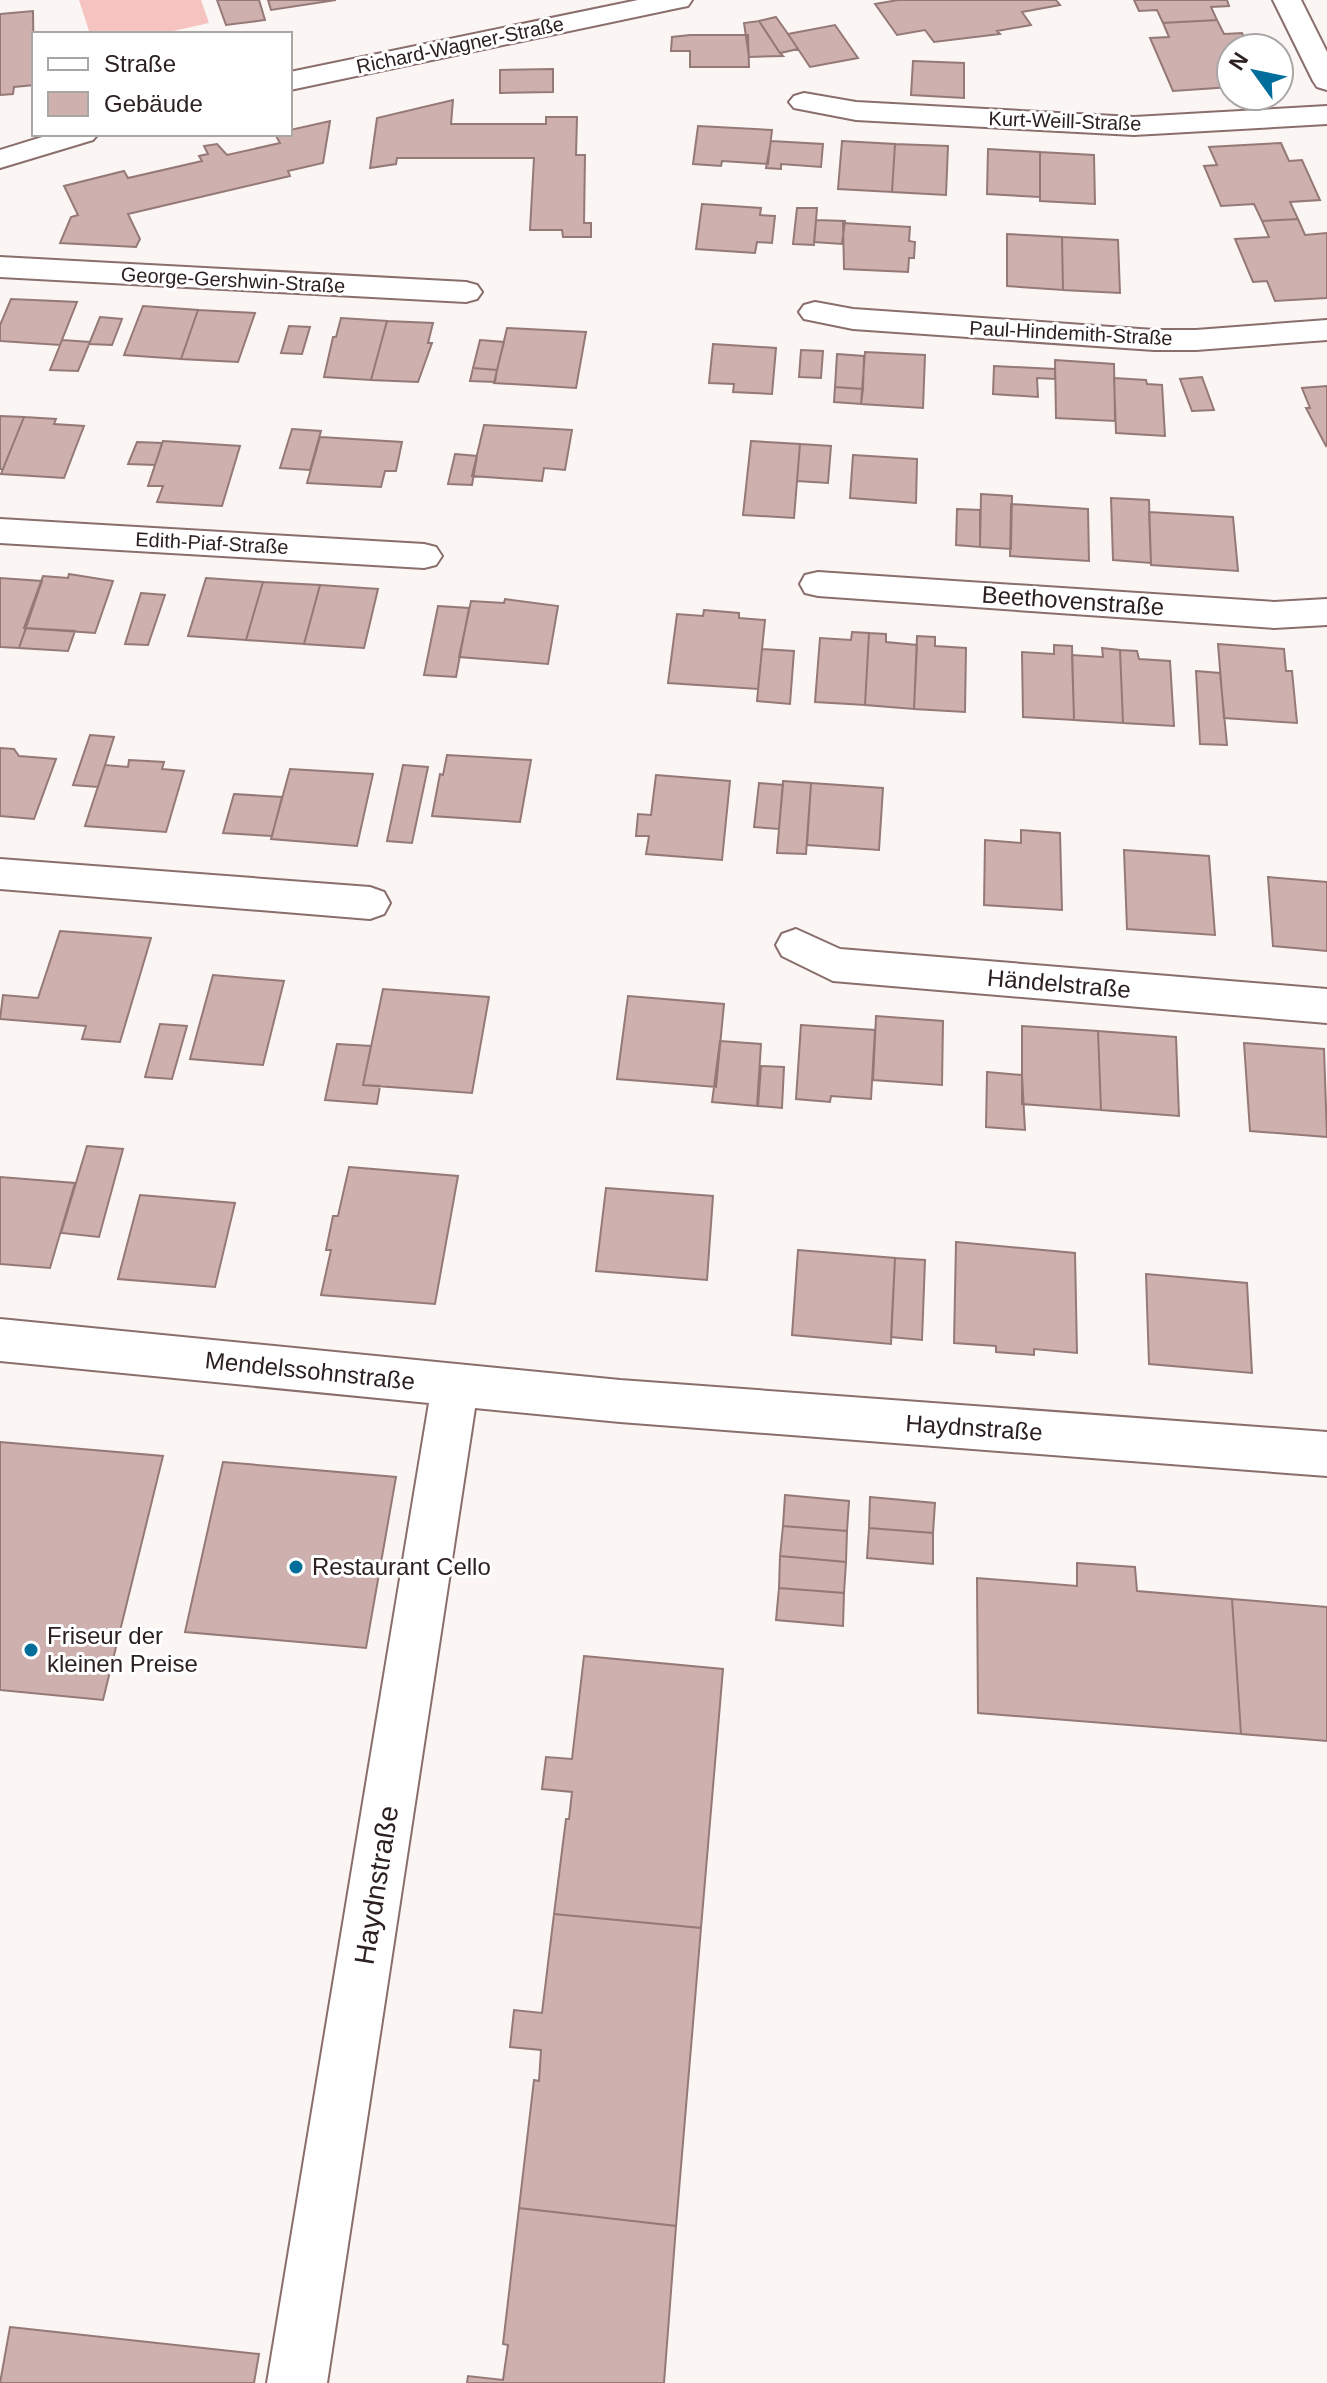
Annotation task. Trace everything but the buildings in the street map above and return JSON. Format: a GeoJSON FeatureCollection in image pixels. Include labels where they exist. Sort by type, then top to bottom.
{"type":"FeatureCollection","features":[{"type":"Feature","properties":{"kind":"street","name":"Richard-Wagner-Straße"},"geometry":{"type":"LineString","coordinates":[[292,81],[678,0]]}},
{"type":"Feature","properties":{"kind":"street"},"geometry":{"type":"LineString","coordinates":[[1287,0],[1327,81]]}},
{"type":"Feature","properties":{"kind":"street","name":"Kurt-Weill-Straße"},"geometry":{"type":"LineString","coordinates":[[804,102],[856,111],[1134,126],[1327,115]]}},
{"type":"Feature","properties":{"kind":"street"},"geometry":{"type":"LineString","coordinates":[[0,159],[76,136]]}},
{"type":"Feature","properties":{"kind":"street","name":"George-Gershwin-Straße"},"geometry":{"type":"LineString","coordinates":[[0,267],[466,292]]}},
{"type":"Feature","properties":{"kind":"street","name":"Paul-Hindemith-Straße"},"geometry":{"type":"LineString","coordinates":[[815,312],[853,319],[1154,340],[1196,340],[1327,330]]}},
{"type":"Feature","properties":{"kind":"street","name":"Edith-Piaf-Straße"},"geometry":{"type":"LineString","coordinates":[[0,531],[424,556]]}},
{"type":"Feature","properties":{"kind":"street","name":"Beethovenstraße"},"geometry":{"type":"LineString","coordinates":[[818,584],[1274,615],[1327,612]]}},
{"type":"Feature","properties":{"kind":"street"},"geometry":{"type":"LineString","coordinates":[[0,874],[370,903]]}},
{"type":"Feature","properties":{"kind":"street","name":"Händelstraße"},"geometry":{"type":"LineString","coordinates":[[796,945],[833,965],[1327,1006]]}},
{"type":"Feature","properties":{"kind":"street","name":"Mendelssohnstraße"},"geometry":{"type":"LineString","coordinates":[[0,1340],[620,1401]]}},
{"type":"Feature","properties":{"kind":"street","name":"Haydnstraße"},"geometry":{"type":"LineString","coordinates":[[297,2383],[455,1386]]}},
{"type":"Feature","properties":{"kind":"street","name":"Haydnstraße"},"geometry":{"type":"LineString","coordinates":[[620,1401],[1327,1454]]}},
{"type":"Feature","properties":{"kind":"shaded area"},"geometry":{"type":"Polygon","coordinates":[[[79,0],[201,0],[209,23],[169,32],[89,32],[79,0]]]}},
{"type":"Feature","properties":{"kind":"place","name":"Restaurant Cello"},"geometry":{"type":"Point","coordinates":[296,1567]}},
{"type":"Feature","properties":{"kind":"place","name":"Friseur der kleinen Preise"},"geometry":{"type":"Point","coordinates":[31,1650]}}]}
